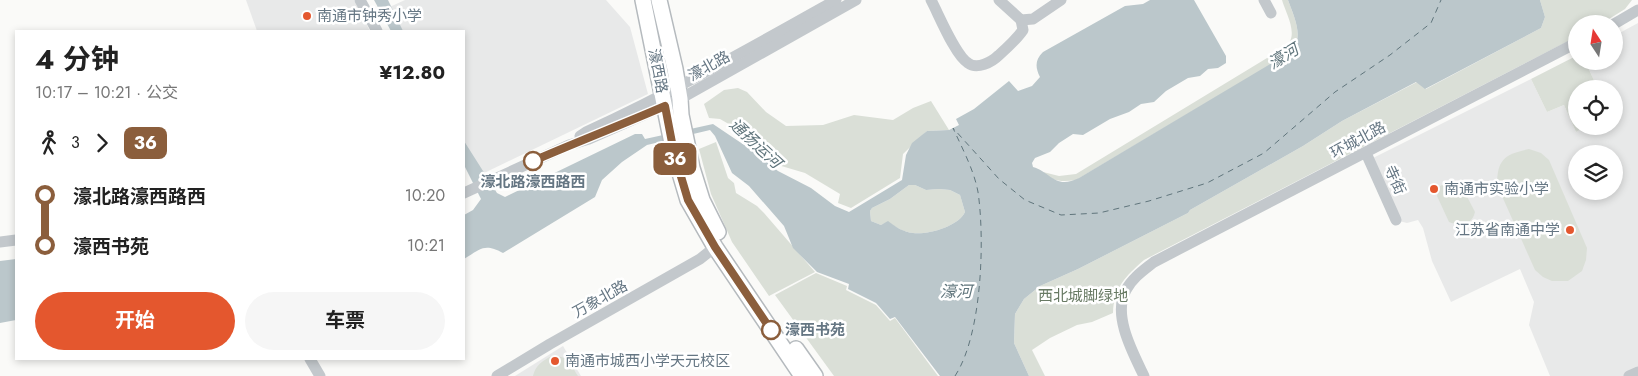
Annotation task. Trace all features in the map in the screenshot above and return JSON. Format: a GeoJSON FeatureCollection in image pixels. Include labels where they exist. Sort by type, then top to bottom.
{"type":"FeatureCollection","features":[{"type":"Feature","properties":{"kind":"main road","name":"濠西路"},"geometry":{"type":"LineString","coordinates":[[643,0],[664,101],[667,125],[688,200],[715,247],[802,376]]}},
{"type":"Feature","properties":{"kind":"main road","name":"濠西路"},"geometry":{"type":"LineString","coordinates":[[659,0],[679,93],[681,115],[696,183],[702,200],[715,228],[815,376]]}},
{"type":"Feature","properties":{"kind":"street"},"geometry":{"type":"LineString","coordinates":[[360,0],[376,30]]}},
{"type":"Feature","properties":{"kind":"street","name":"濠北路"},"geometry":{"type":"LineString","coordinates":[[679,93],[836,0]]}},
{"type":"Feature","properties":{"kind":"street","name":"濠北路"},"geometry":{"type":"LineString","coordinates":[[466,191],[569,145],[586,132],[664,101],[856,0]]}},
{"type":"Feature","properties":{"kind":"street"},"geometry":{"type":"LineString","coordinates":[[932,0],[958,52],[968,64],[978,66],[994,60],[1018,39],[1023,30],[1021,20],[999,0]]}},
{"type":"Feature","properties":{"kind":"street"},"geometry":{"type":"LineString","coordinates":[[1021,20],[1033,19],[1061,0]]}},
{"type":"Feature","properties":{"kind":"street"},"geometry":{"type":"LineString","coordinates":[[1264,0],[1271,13]]}},
{"type":"Feature","properties":{"kind":"street"},"geometry":{"type":"LineString","coordinates":[[1623,19],[1637,12]]}},
{"type":"Feature","properties":{"kind":"street","name":"环城北路"},"geometry":{"type":"LineString","coordinates":[[1144,376],[1129,344],[1122,317],[1121,304],[1126,290],[1154,262],[1568,47]]}},
{"type":"Feature","properties":{"kind":"street","name":"寺街"},"geometry":{"type":"LineString","coordinates":[[1366,153],[1396,220]]}},
{"type":"Feature","properties":{"kind":"street"},"geometry":{"type":"LineString","coordinates":[[0,242],[15,240]]}},
{"type":"Feature","properties":{"kind":"street","name":"万象北路"},"geometry":{"type":"LineString","coordinates":[[497,376],[700,259],[715,247]]}},
{"type":"Feature","properties":{"kind":"street"},"geometry":{"type":"LineString","coordinates":[[311,360],[320,376]]}},
{"type":"Feature","properties":{"kind":"street"},"geometry":{"type":"LineString","coordinates":[[1629,376],[1638,372]]}},
{"type":"Feature","properties":{"kind":"shaded area","name":"南通市钟秀小学"},"geometry":{"type":"Polygon","coordinates":[[[246,0],[354,0],[369,30],[257,30],[246,0]]]}},
{"type":"Feature","properties":{"kind":"shaded area"},"geometry":{"type":"Polygon","coordinates":[[[405,0],[606,0],[630,27],[648,94],[482,174],[465,146],[465,30],[395,30],[383,10],[405,0]]]}},
{"type":"Feature","properties":{"kind":"shaded area","name":"江苏省南通中学"},"geometry":{"type":"Polygon","coordinates":[[[1638,23],[1638,376],[1550,376],[1529,325],[1534,302],[1520,269],[1451,302],[1432,261],[1423,228],[1418,220],[1407,223],[1399,221],[1373,158],[1531,79],[1547,112],[1564,105],[1568,114],[1568,135],[1623,135],[1623,80],[1594,80],[1589,70],[1623,70],[1623,31],[1638,23]]]}},
{"type":"Feature","properties":{"kind":"shaded area","name":"南通市城西小学天元校区"},"geometry":{"type":"Polygon","coordinates":[[[563,346],[581,376],[515,376],[563,346]]]}},
{"type":"Feature","properties":{"kind":"green space"},"geometry":{"type":"Polygon","coordinates":[[[1282,0],[1288,0],[1298,35],[1297,42],[1289,54],[1076,180],[1058,180],[1050,178],[1043,172],[1059,176],[1076,174],[1285,47],[1289,42],[1292,31],[1282,0]]]}},
{"type":"Feature","properties":{"kind":"green space","name":"西北城脚绿地"},"geometry":{"type":"Polygon","coordinates":[[[1540,0],[1632,0],[1625,9],[1615,15],[1568,15],[1568,41],[1144,260],[1131,272],[1118,289],[1113,313],[1092,322],[1077,325],[1050,338],[1032,350],[1045,376],[1029,376],[1014,343],[1015,314],[1024,299],[1040,286],[1078,269],[1188,213],[1190,210],[1303,146],[1342,121],[1417,82],[1426,89],[1541,28],[1545,17],[1540,0]]]}},
{"type":"Feature","properties":{"kind":"green space"},"geometry":{"type":"Polygon","coordinates":[[[1568,60],[1568,70],[1589,70],[1594,80],[1568,80],[1568,114],[1564,105],[1547,112],[1531,79],[1568,60]]]}},
{"type":"Feature","properties":{"kind":"green space"},"geometry":{"type":"Polygon","coordinates":[[[738,88],[747,92],[766,112],[786,126],[823,125],[854,115],[893,120],[913,108],[931,101],[949,130],[927,131],[903,154],[900,178],[851,208],[838,203],[840,194],[805,173],[778,165],[762,143],[720,119],[709,118],[704,104],[724,90],[738,88]]]}},
{"type":"Feature","properties":{"kind":"green space"},"geometry":{"type":"Polygon","coordinates":[[[716,142],[728,178],[734,183],[736,193],[757,206],[764,213],[815,272],[769,296],[732,242],[711,194],[699,149],[716,142]]]}},
{"type":"Feature","properties":{"kind":"green space"},"geometry":{"type":"Polygon","coordinates":[[[1529,149],[1541,153],[1549,160],[1587,248],[1586,260],[1582,271],[1568,281],[1552,281],[1543,277],[1535,270],[1497,185],[1497,176],[1504,159],[1514,153],[1529,149]]]}},
{"type":"Feature","properties":{"kind":"green space"},"geometry":{"type":"Polygon","coordinates":[[[1452,181],[1461,185],[1475,212],[1471,220],[1465,224],[1449,222],[1437,196],[1440,186],[1452,181]]]}},
{"type":"Feature","properties":{"kind":"green space"},"geometry":{"type":"Polygon","coordinates":[[[909,185],[915,185],[926,190],[950,190],[960,195],[965,212],[962,217],[950,225],[927,233],[906,232],[888,222],[881,225],[871,221],[870,211],[872,208],[890,199],[909,185]]]}},
{"type":"Feature","properties":{"kind":"green space","name":"濠西书苑"},"geometry":{"type":"Polygon","coordinates":[[[816,273],[847,286],[846,290],[876,305],[890,321],[895,318],[938,376],[834,376],[775,295],[816,273]]]}},
{"type":"Feature","properties":{"kind":"green space","name":"南通市城西小学天元校区"},"geometry":{"type":"Polygon","coordinates":[[[552,356],[566,359],[578,376],[533,376],[540,364],[552,356]]]}},
{"type":"Feature","properties":{"kind":"water"},"geometry":{"type":"Polygon","coordinates":[[[374,0],[388,0],[403,30],[390,30],[374,0]]]}},
{"type":"Feature","properties":{"kind":"water","name":"濠河"},"geometry":{"type":"Polygon","coordinates":[[[1150,0],[1194,0],[1226,56],[1226,63],[1218,68],[1208,69],[1200,76],[1188,78],[1166,91],[1154,102],[1141,104],[1083,135],[1073,134],[1059,143],[1050,152],[1035,158],[1032,163],[1033,167],[1059,181],[1071,181],[1079,178],[1289,53],[1297,42],[1298,35],[1288,0],[1540,0],[1545,17],[1541,28],[1425,89],[1416,82],[1342,121],[1303,146],[1190,210],[1188,213],[1078,269],[1040,286],[1024,299],[1015,314],[1014,343],[1029,376],[940,376],[895,317],[890,319],[876,303],[848,289],[849,284],[817,272],[793,248],[784,226],[749,186],[732,173],[715,136],[710,130],[647,145],[622,162],[602,180],[595,197],[503,253],[491,248],[483,248],[465,258],[465,214],[473,210],[481,199],[465,167],[465,143],[497,193],[505,197],[635,134],[642,134],[645,139],[713,124],[756,153],[778,171],[811,188],[835,206],[849,212],[902,180],[906,155],[912,143],[927,131],[949,130],[959,125],[956,119],[974,109],[1009,81],[1018,91],[1032,86],[1040,77],[1037,64],[1038,58],[1043,52],[1125,6],[1143,4],[1150,0]],[[909,185],[890,199],[872,208],[870,211],[871,221],[881,225],[888,221],[909,232],[927,233],[950,225],[962,217],[965,212],[960,195],[950,190],[926,190],[915,185],[909,185]]]}},
{"type":"Feature","properties":{"kind":"water"},"geometry":{"type":"Polygon","coordinates":[[[15,259],[15,320],[0,323],[0,261],[15,259]]]}},
{"type":"Feature","properties":{"kind":"ferry route"},"geometry":{"type":"LineString","coordinates":[[955,376],[971,337],[976,312],[981,261],[981,235],[978,192],[974,176],[953,128],[999,179],[1025,200],[1061,215],[1099,213],[1149,201],[1207,183],[1264,153],[1335,92],[1390,55],[1431,23],[1441,0]]}},
{"type":"Feature","properties":{"kind":"bus line","name":"36"},"geometry":{"type":"LineString","coordinates":[[533,161],[665,106],[667,125],[688,200],[715,247],[771,330]]}},
{"type":"Feature","properties":{"kind":"place","name":"南通市钟秀小学"},"geometry":{"type":"Point","coordinates":[307,16]}},
{"type":"Feature","properties":{"kind":"place","name":"濠北路濠西路西"},"geometry":{"type":"Point","coordinates":[533,161]}},
{"type":"Feature","properties":{"kind":"place","name":"南通市实验小学"},"geometry":{"type":"Point","coordinates":[1434,189]}},
{"type":"Feature","properties":{"kind":"place","name":"江苏省南通中学"},"geometry":{"type":"Point","coordinates":[1570,230]}},
{"type":"Feature","properties":{"kind":"place","name":"濠西书苑"},"geometry":{"type":"Point","coordinates":[771,330]}},
{"type":"Feature","properties":{"kind":"place","name":"南通市城西小学天元校区"},"geometry":{"type":"Point","coordinates":[555,361]}},
{"type":"Feature","properties":{"kind":"water label","name":"通扬运河"},"geometry":{"type":"Point","coordinates":[756,143]}}]}
